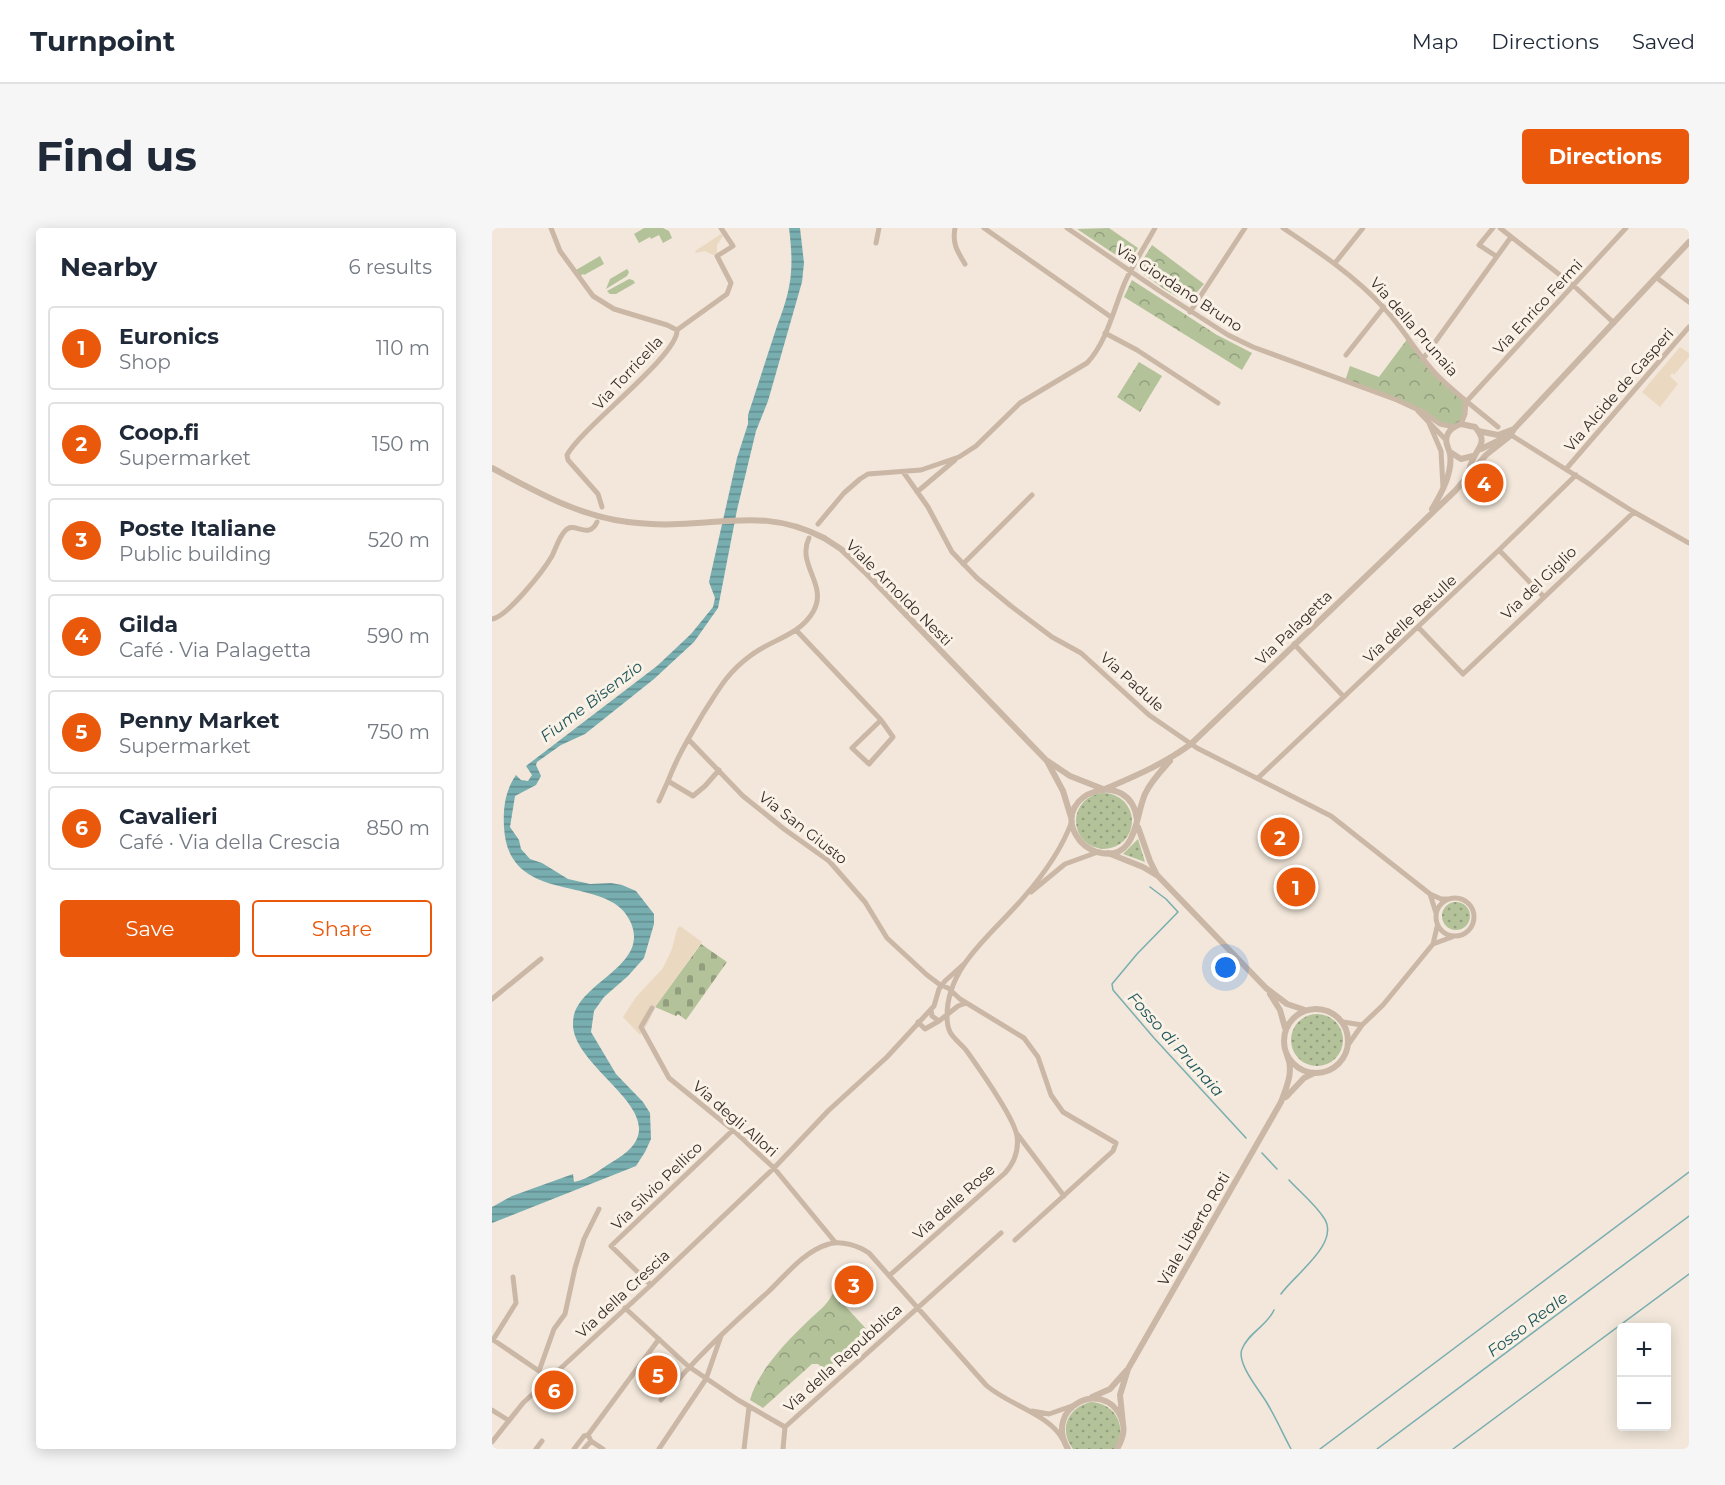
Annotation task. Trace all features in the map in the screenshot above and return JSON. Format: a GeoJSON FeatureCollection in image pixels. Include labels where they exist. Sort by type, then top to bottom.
{"type":"FeatureCollection","features":[{"type":"Feature","properties":{"kind":"street","name":"Via Torricella"},"geometry":{"type":"LineString","coordinates":[[551,228],[560,251],[593,296],[614,309],[677,330],[676,339],[649,370],[567,452],[568,460],[598,494],[602,507]]}},
{"type":"Feature","properties":{"kind":"street"},"geometry":{"type":"LineString","coordinates":[[677,330],[727,294],[730,288],[732,283],[717,256],[733,246],[721,228]]}},
{"type":"Feature","properties":{"kind":"street"},"geometry":{"type":"LineString","coordinates":[[876,243],[879,228]]}},
{"type":"Feature","properties":{"kind":"street"},"geometry":{"type":"LineString","coordinates":[[955,228],[953,240],[956,251],[965,264]]}},
{"type":"Feature","properties":{"kind":"street"},"geometry":{"type":"LineString","coordinates":[[984,228],[1111,317]]}},
{"type":"Feature","properties":{"kind":"street","name":"Via Giordano Bruno"},"geometry":{"type":"LineString","coordinates":[[1067,228],[1190,312],[1228,335],[1253,347],[1397,400],[1444,425],[1454,427]]}},
{"type":"Feature","properties":{"kind":"street"},"geometry":{"type":"LineString","coordinates":[[917,492],[976,446],[1020,403],[1087,363],[1105,333],[1130,272],[1155,228]]}},
{"type":"Feature","properties":{"kind":"street"},"geometry":{"type":"LineString","coordinates":[[1190,312],[1245,228]]}},
{"type":"Feature","properties":{"kind":"street","name":"Via della Prunaia"},"geometry":{"type":"LineString","coordinates":[[1283,228],[1335,263],[1383,307],[1438,376],[1498,427]]}},
{"type":"Feature","properties":{"kind":"street"},"geometry":{"type":"LineString","coordinates":[[1335,263],[1363,228]]}},
{"type":"Feature","properties":{"kind":"street"},"geometry":{"type":"LineString","coordinates":[[1493,228],[1479,245],[1496,256]]}},
{"type":"Feature","properties":{"kind":"street"},"geometry":{"type":"LineString","coordinates":[[1500,228],[1574,286],[1614,323]]}},
{"type":"Feature","properties":{"kind":"street","name":"Via Enrico Fermi"},"geometry":{"type":"LineString","coordinates":[[1466,402],[1626,228]]}},
{"type":"Feature","properties":{"kind":"street"},"geometry":{"type":"LineString","coordinates":[[1423,359],[1511,237]]}},
{"type":"Feature","properties":{"kind":"street","name":"Via Palagetta"},"geometry":{"type":"LineString","coordinates":[[941,986],[1025,897],[1061,846],[1081,799],[1091,792],[1146,772],[1191,744],[1466,478],[1491,450],[1511,434],[1689,242]]}},
{"type":"Feature","properties":{"kind":"street"},"geometry":{"type":"LineString","coordinates":[[1657,278],[1689,302]]}},
{"type":"Feature","properties":{"kind":"street"},"geometry":{"type":"LineString","coordinates":[[1347,355],[1383,307]]}},
{"type":"Feature","properties":{"kind":"street","name":"Via Alcide de Gasperi"},"geometry":{"type":"LineString","coordinates":[[1566,469],[1689,327]]}},
{"type":"Feature","properties":{"kind":"street"},"geometry":{"type":"LineString","coordinates":[[1105,333],[1137,350],[1218,403]]}},
{"type":"Feature","properties":{"kind":"street"},"geometry":{"type":"LineString","coordinates":[[1461,424],[1466,402]]}},
{"type":"Feature","properties":{"kind":"street","name":"Via Giordano Bruno"},"geometry":{"type":"LineString","coordinates":[[1418,411],[1446,440]]}},
{"type":"Feature","properties":{"kind":"street","name":"Via Giordano Bruno"},"geometry":{"type":"LineString","coordinates":[[1429,423],[1440,451],[1443,487]]}},
{"type":"Feature","properties":{"kind":"street"},"geometry":{"type":"LineString","coordinates":[[1446,440],[1454,427],[1461,424],[1472,426],[1478,431],[1482,440],[1480,449]]}},
{"type":"Feature","properties":{"kind":"street"},"geometry":{"type":"LineString","coordinates":[[1478,431],[1498,435],[1511,434],[1634,512],[1689,543]]}},
{"type":"Feature","properties":{"kind":"street","name":"Via Palagetta"},"geometry":{"type":"LineString","coordinates":[[1466,478],[1473,456],[1480,449],[1511,434]]}},
{"type":"Feature","properties":{"kind":"street","name":"Via Palagetta"},"geometry":{"type":"LineString","coordinates":[[1429,514],[1448,472],[1450,452],[1446,440]]}},
{"type":"Feature","properties":{"kind":"street"},"geometry":{"type":"LineString","coordinates":[[1450,452],[1461,459],[1473,456]]}},
{"type":"Feature","properties":{"kind":"street"},"geometry":{"type":"LineString","coordinates":[[818,524],[844,493],[868,474],[904,473],[959,457]]}},
{"type":"Feature","properties":{"kind":"street","name":"Viale Arnoldo Nesti"},"geometry":{"type":"LineString","coordinates":[[492,468],[568,507],[592,515],[628,522],[669,525],[767,520],[790,524],[824,538],[841,549],[865,572],[1046,760],[1071,776],[1104,789]]}},
{"type":"Feature","properties":{"kind":"street","name":"Via Padule"},"geometry":{"type":"LineString","coordinates":[[904,473],[939,525],[952,552],[1011,606],[1052,637],[1086,657],[1141,708],[1202,752],[1331,816],[1430,894]]}},
{"type":"Feature","properties":{"kind":"street","name":"Via delle Betulle"},"geometry":{"type":"LineString","coordinates":[[1258,778],[1576,475]]}},
{"type":"Feature","properties":{"kind":"street"},"geometry":{"type":"LineString","coordinates":[[963,564],[1032,495]]}},
{"type":"Feature","properties":{"kind":"street","name":"Via del Giglio"},"geometry":{"type":"LineString","coordinates":[[1418,627],[1463,674],[1634,512]]}},
{"type":"Feature","properties":{"kind":"street"},"geometry":{"type":"LineString","coordinates":[[492,619],[503,614],[546,564],[565,531],[573,528],[588,531],[597,522]]}},
{"type":"Feature","properties":{"kind":"street"},"geometry":{"type":"LineString","coordinates":[[659,801],[677,756],[727,676],[762,647],[786,637],[811,616],[816,605],[816,585],[804,554],[809,538]]}},
{"type":"Feature","properties":{"kind":"street"},"geometry":{"type":"LineString","coordinates":[[1499,550],[1543,596]]}},
{"type":"Feature","properties":{"kind":"street"},"geometry":{"type":"LineString","coordinates":[[796,630],[881,720],[893,737],[869,764],[852,748],[881,720]]}},
{"type":"Feature","properties":{"kind":"street"},"geometry":{"type":"LineString","coordinates":[[1294,644],[1344,697]]}},
{"type":"Feature","properties":{"kind":"street","name":"Via San Giusto"},"geometry":{"type":"LineString","coordinates":[[688,739],[743,796],[829,861],[865,902],[887,938],[935,982],[1015,1030],[1028,1041],[1041,1063],[1051,1095],[1063,1112],[1116,1143],[1113,1151],[1064,1196]]}},
{"type":"Feature","properties":{"kind":"street","name":"Via Palagetta"},"geometry":{"type":"LineString","coordinates":[[1025,897],[1065,864],[1098,852],[1108,853],[1119,850],[1128,844],[1134,834],[1147,791],[1175,756]]}},
{"type":"Feature","properties":{"kind":"street","name":"Viale Arnoldo Nesti"},"geometry":{"type":"LineString","coordinates":[[1046,760],[1063,791],[1072,821]]}},
{"type":"Feature","properties":{"kind":"street"},"geometry":{"type":"LineString","coordinates":[[668,781],[693,796],[719,770]]}},
{"type":"Feature","properties":{"kind":"street"},"geometry":{"type":"LineString","coordinates":[[1104,789],[1118,792],[1134,808],[1150,861],[1158,876]]}},
{"type":"Feature","properties":{"kind":"street"},"geometry":{"type":"LineString","coordinates":[[1072,821],[1080,841],[1087,848],[1098,852]]}},
{"type":"Feature","properties":{"kind":"street"},"geometry":{"type":"LineString","coordinates":[[1108,853],[1143,867],[1158,876],[1266,988],[1287,1004],[1305,1010],[1326,1010],[1335,1014],[1343,1022],[1348,1035],[1348,1046]]}},
{"type":"Feature","properties":{"kind":"street"},"geometry":{"type":"LineString","coordinates":[[1430,894],[1442,899],[1455,898],[1466,902],[1474,916],[1474,922],[1468,931],[1433,944]]}},
{"type":"Feature","properties":{"kind":"street"},"geometry":{"type":"LineString","coordinates":[[1430,894],[1443,932],[1453,936]]}},
{"type":"Feature","properties":{"kind":"street"},"geometry":{"type":"LineString","coordinates":[[1266,988],[1284,1018],[1284,1042],[1287,1055],[1299,1068],[1314,1073],[1324,1072],[1337,1066],[1362,1025],[1383,1005],[1433,944],[1437,934],[1437,919],[1441,905],[1450,899]]}},
{"type":"Feature","properties":{"kind":"street"},"geometry":{"type":"LineString","coordinates":[[492,999],[541,958]]}},
{"type":"Feature","properties":{"kind":"street","name":"Via Palagetta"},"geometry":{"type":"LineString","coordinates":[[950,990],[965,963]]}},
{"type":"Feature","properties":{"kind":"street"},"geometry":{"type":"LineString","coordinates":[[774,1168],[828,1111],[887,1057],[931,1010],[941,986]]}},
{"type":"Feature","properties":{"kind":"street"},"geometry":{"type":"LineString","coordinates":[[950,990],[946,1014],[948,1032],[965,1049],[986,1078],[1017,1133],[1064,1196],[1015,1240]]}},
{"type":"Feature","properties":{"kind":"street"},"geometry":{"type":"LineString","coordinates":[[918,1022],[925,1029],[958,1006],[968,1003]]}},
{"type":"Feature","properties":{"kind":"street","name":"Via degli Allori"},"geometry":{"type":"LineString","coordinates":[[652,1008],[641,1027],[669,1078],[733,1130],[774,1168],[835,1242]]}},
{"type":"Feature","properties":{"kind":"street"},"geometry":{"type":"LineString","coordinates":[[931,1010],[932,1016],[939,1021]]}},
{"type":"Feature","properties":{"kind":"street"},"geometry":{"type":"LineString","coordinates":[[1284,1034],[1291,1020],[1305,1010]]}},
{"type":"Feature","properties":{"kind":"street"},"geometry":{"type":"LineString","coordinates":[[1343,1022],[1362,1025]]}},
{"type":"Feature","properties":{"kind":"street","name":"Viale Liberto Roti"},"geometry":{"type":"LineString","coordinates":[[1077,1403],[1110,1389],[1128,1369],[1281,1102],[1290,1076],[1287,1055]]}},
{"type":"Feature","properties":{"kind":"street","name":"Viale Liberto Roti"},"geometry":{"type":"LineString","coordinates":[[1281,1102],[1302,1079],[1314,1073]]}},
{"type":"Feature","properties":{"kind":"street","name":"Via Silvio Pellico"},"geometry":{"type":"LineString","coordinates":[[651,1285],[611,1246],[733,1130]]}},
{"type":"Feature","properties":{"kind":"street","name":"Via delle Rose"},"geometry":{"type":"LineString","coordinates":[[890,1275],[1005,1173],[1014,1160],[1017,1133]]}},
{"type":"Feature","properties":{"kind":"street","name":"Via della Crescia"},"geometry":{"type":"LineString","coordinates":[[492,1442],[523,1403],[774,1168]]}},
{"type":"Feature","properties":{"kind":"street"},"geometry":{"type":"LineString","coordinates":[[539,1371],[554,1329],[565,1314],[584,1239],[599,1209]]}},
{"type":"Feature","properties":{"kind":"street","name":"Via della Repubblica"},"geometry":{"type":"LineString","coordinates":[[783,1449],[785,1427],[1000,1233]]}},
{"type":"Feature","properties":{"kind":"street"},"geometry":{"type":"LineString","coordinates":[[661,1400],[688,1366],[809,1254],[819,1247],[835,1242],[866,1251],[890,1275],[986,1385],[998,1395],[1052,1425],[1067,1449]]}},
{"type":"Feature","properties":{"kind":"street"},"geometry":{"type":"LineString","coordinates":[[513,1277],[516,1303],[493,1340],[539,1371],[547,1380]]}},
{"type":"Feature","properties":{"kind":"street","name":"Via della Repubblica"},"geometry":{"type":"LineString","coordinates":[[625,1308],[688,1366],[749,1407],[785,1427]]}},
{"type":"Feature","properties":{"kind":"street"},"geometry":{"type":"LineString","coordinates":[[658,1449],[706,1379],[722,1335]]}},
{"type":"Feature","properties":{"kind":"street"},"geometry":{"type":"LineString","coordinates":[[584,1449],[659,1339]]}},
{"type":"Feature","properties":{"kind":"street","name":"Viale Liberto Roti"},"geometry":{"type":"LineString","coordinates":[[1117,1449],[1122,1440],[1123,1424],[1120,1395],[1128,1369]]}},
{"type":"Feature","properties":{"kind":"street"},"geometry":{"type":"LineString","coordinates":[[1019,1407],[1049,1414],[1095,1399],[1111,1405],[1118,1412],[1123,1424]]}},
{"type":"Feature","properties":{"kind":"street"},"geometry":{"type":"LineString","coordinates":[[1063,1442],[1062,1422],[1065,1414],[1077,1403]]}},
{"type":"Feature","properties":{"kind":"street"},"geometry":{"type":"LineString","coordinates":[[744,1449],[749,1407]]}},
{"type":"Feature","properties":{"kind":"street"},"geometry":{"type":"LineString","coordinates":[[492,1410],[508,1420]]}},
{"type":"Feature","properties":{"kind":"street"},"geometry":{"type":"LineString","coordinates":[[574,1449],[584,1436],[603,1449]]}},
{"type":"Feature","properties":{"kind":"street"},"geometry":{"type":"LineString","coordinates":[[536,1449],[542,1441]]}},
{"type":"Feature","properties":{"kind":"green space"},"geometry":{"type":"Polygon","coordinates":[[[644,228],[663,228],[669,231],[672,238],[663,243],[659,235],[639,243],[634,234],[644,228]]]}},
{"type":"Feature","properties":{"kind":"green space"},"geometry":{"type":"Polygon","coordinates":[[[1109,228],[1138,248],[1128,263],[1077,229],[1109,228]]]}},
{"type":"Feature","properties":{"kind":"green space"},"geometry":{"type":"Polygon","coordinates":[[[1152,245],[1204,284],[1190,300],[1170,293],[1137,269],[1152,245]]]}},
{"type":"Feature","properties":{"kind":"green space"},"geometry":{"type":"Polygon","coordinates":[[[600,256],[604,264],[580,276],[576,270],[600,256]]]}},
{"type":"Feature","properties":{"kind":"green space"},"geometry":{"type":"Polygon","coordinates":[[[627,269],[629,272],[627,276],[606,289],[610,279],[627,269]]]}},
{"type":"Feature","properties":{"kind":"green space"},"geometry":{"type":"Polygon","coordinates":[[[629,279],[635,283],[616,294],[610,294],[607,291],[629,279]]]}},
{"type":"Feature","properties":{"kind":"green space"},"geometry":{"type":"Polygon","coordinates":[[[1132,280],[1217,335],[1252,353],[1242,370],[1124,297],[1132,280]]]}},
{"type":"Feature","properties":{"kind":"green space"},"geometry":{"type":"Polygon","coordinates":[[[1408,338],[1423,359],[1466,402],[1461,424],[1445,425],[1426,414],[1345,381],[1350,366],[1379,377],[1408,338]]]}},
{"type":"Feature","properties":{"kind":"green space"},"geometry":{"type":"Polygon","coordinates":[[[1139,362],[1162,376],[1140,412],[1117,397],[1139,362]]]}},
{"type":"Feature","properties":{"kind":"green space"},"geometry":{"type":"Polygon","coordinates":[[[1099,793],[1109,793],[1124,801],[1130,810],[1132,821],[1130,832],[1124,841],[1109,849],[1099,849],[1088,844],[1081,837],[1076,826],[1076,816],[1081,805],[1088,798],[1099,793]]]}},
{"type":"Feature","properties":{"kind":"green space"},"geometry":{"type":"Polygon","coordinates":[[[1138,839],[1145,862],[1123,854],[1138,839]]]}},
{"type":"Feature","properties":{"kind":"green space"},"geometry":{"type":"Polygon","coordinates":[[[1456,902],[1466,906],[1470,916],[1466,926],[1456,930],[1446,926],[1442,916],[1446,906],[1456,902]]]}},
{"type":"Feature","properties":{"kind":"green space"},"geometry":{"type":"Polygon","coordinates":[[[701,944],[727,962],[686,1020],[678,1014],[676,1016],[655,1007],[701,944]]]}},
{"type":"Feature","properties":{"kind":"green space"},"geometry":{"type":"Polygon","coordinates":[[[1312,1014],[1322,1014],[1336,1021],[1343,1040],[1336,1059],[1322,1066],[1312,1066],[1302,1062],[1295,1055],[1291,1045],[1291,1035],[1295,1025],[1302,1018],[1312,1014]]]}},
{"type":"Feature","properties":{"kind":"green space"},"geometry":{"type":"Polygon","coordinates":[[[833,1293],[870,1333],[825,1370],[818,1364],[812,1364],[763,1408],[750,1400],[766,1368],[791,1338],[825,1305],[833,1293]]]}},
{"type":"Feature","properties":{"kind":"green space"},"geometry":{"type":"Polygon","coordinates":[[[1091,1402],[1107,1407],[1117,1418],[1120,1433],[1114,1449],[1073,1449],[1069,1442],[1066,1427],[1071,1414],[1091,1402]]]}},
{"type":"Feature","properties":{"kind":"shaded area"},"geometry":{"type":"Polygon","coordinates":[[[721,234],[723,236],[717,245],[717,253],[713,255],[705,251],[696,253],[695,251],[721,234]]]}},
{"type":"Feature","properties":{"kind":"shaded area"},"geometry":{"type":"Polygon","coordinates":[[[1680,347],[1689,353],[1689,357],[1674,375],[1672,373],[1670,376],[1678,384],[1660,407],[1642,392],[1680,347]]]}},
{"type":"Feature","properties":{"kind":"shaded area"},"geometry":{"type":"Polygon","coordinates":[[[680,926],[702,942],[655,1007],[640,1035],[623,1017],[636,997],[663,968],[680,926]]]}},
{"type":"Feature","properties":{"kind":"water","name":"Fiume Bisenzio"},"geometry":{"type":"Polygon","coordinates":[[[789,228],[800,228],[804,263],[802,282],[768,401],[756,431],[737,510],[718,608],[694,642],[654,679],[585,734],[561,745],[537,762],[541,776],[536,785],[515,796],[510,827],[519,840],[521,849],[530,859],[542,863],[568,879],[590,884],[611,883],[636,891],[654,914],[654,924],[644,958],[604,997],[594,1011],[591,1032],[616,1074],[643,1102],[650,1113],[651,1139],[636,1166],[492,1223],[492,1207],[512,1196],[573,1174],[574,1182],[586,1178],[617,1159],[635,1143],[639,1126],[633,1110],[577,1041],[573,1023],[576,1009],[585,997],[621,964],[630,952],[634,939],[631,923],[620,907],[603,898],[540,880],[523,870],[510,853],[504,827],[506,800],[509,787],[516,775],[521,780],[528,781],[532,775],[526,766],[657,666],[691,634],[713,607],[715,598],[709,582],[737,458],[748,424],[748,415],[789,289],[791,255],[789,228]]]}},
{"type":"Feature","properties":{"kind":"waterway","name":"Fosso di Prunaia"},"geometry":{"type":"LineString","coordinates":[[1150,887],[1178,912],[1137,954],[1112,984],[1113,990],[1246,1138]]}},
{"type":"Feature","properties":{"kind":"waterway","name":"Fosso di Prunaia"},"geometry":{"type":"LineString","coordinates":[[1262,1153],[1277,1169]]}},
{"type":"Feature","properties":{"kind":"waterway"},"geometry":{"type":"LineString","coordinates":[[1320,1449],[1689,1172]]}},
{"type":"Feature","properties":{"kind":"waterway","name":"Fosso di Prunaia"},"geometry":{"type":"LineString","coordinates":[[1281,1294],[1314,1258],[1326,1238],[1328,1228],[1324,1218],[1312,1203],[1289,1180]]}},
{"type":"Feature","properties":{"kind":"waterway","name":"Fosso Reale"},"geometry":{"type":"LineString","coordinates":[[1377,1449],[1689,1216]]}},
{"type":"Feature","properties":{"kind":"waterway"},"geometry":{"type":"LineString","coordinates":[[1453,1449],[1689,1274]]}},
{"type":"Feature","properties":{"kind":"waterway","name":"Fosso di Prunaia"},"geometry":{"type":"LineString","coordinates":[[1274,1310],[1267,1321],[1245,1343],[1241,1355],[1245,1369],[1291,1449]]}},
{"type":"Feature","properties":{"kind":"place","name":"Gilda"},"geometry":{"type":"Point","coordinates":[1484,483]}},
{"type":"Feature","properties":{"kind":"place","name":"Coop.fi"},"geometry":{"type":"Point","coordinates":[1280,837]}},
{"type":"Feature","properties":{"kind":"place","name":"Euronics"},"geometry":{"type":"Point","coordinates":[1296,887]}},
{"type":"Feature","properties":{"kind":"place","name":"Poste Italiane"},"geometry":{"type":"Point","coordinates":[854,1285]}},
{"type":"Feature","properties":{"kind":"place","name":"Penny Market"},"geometry":{"type":"Point","coordinates":[658,1375]}},
{"type":"Feature","properties":{"kind":"place","name":"Cavalieri"},"geometry":{"type":"Point","coordinates":[554,1390]}}]}
